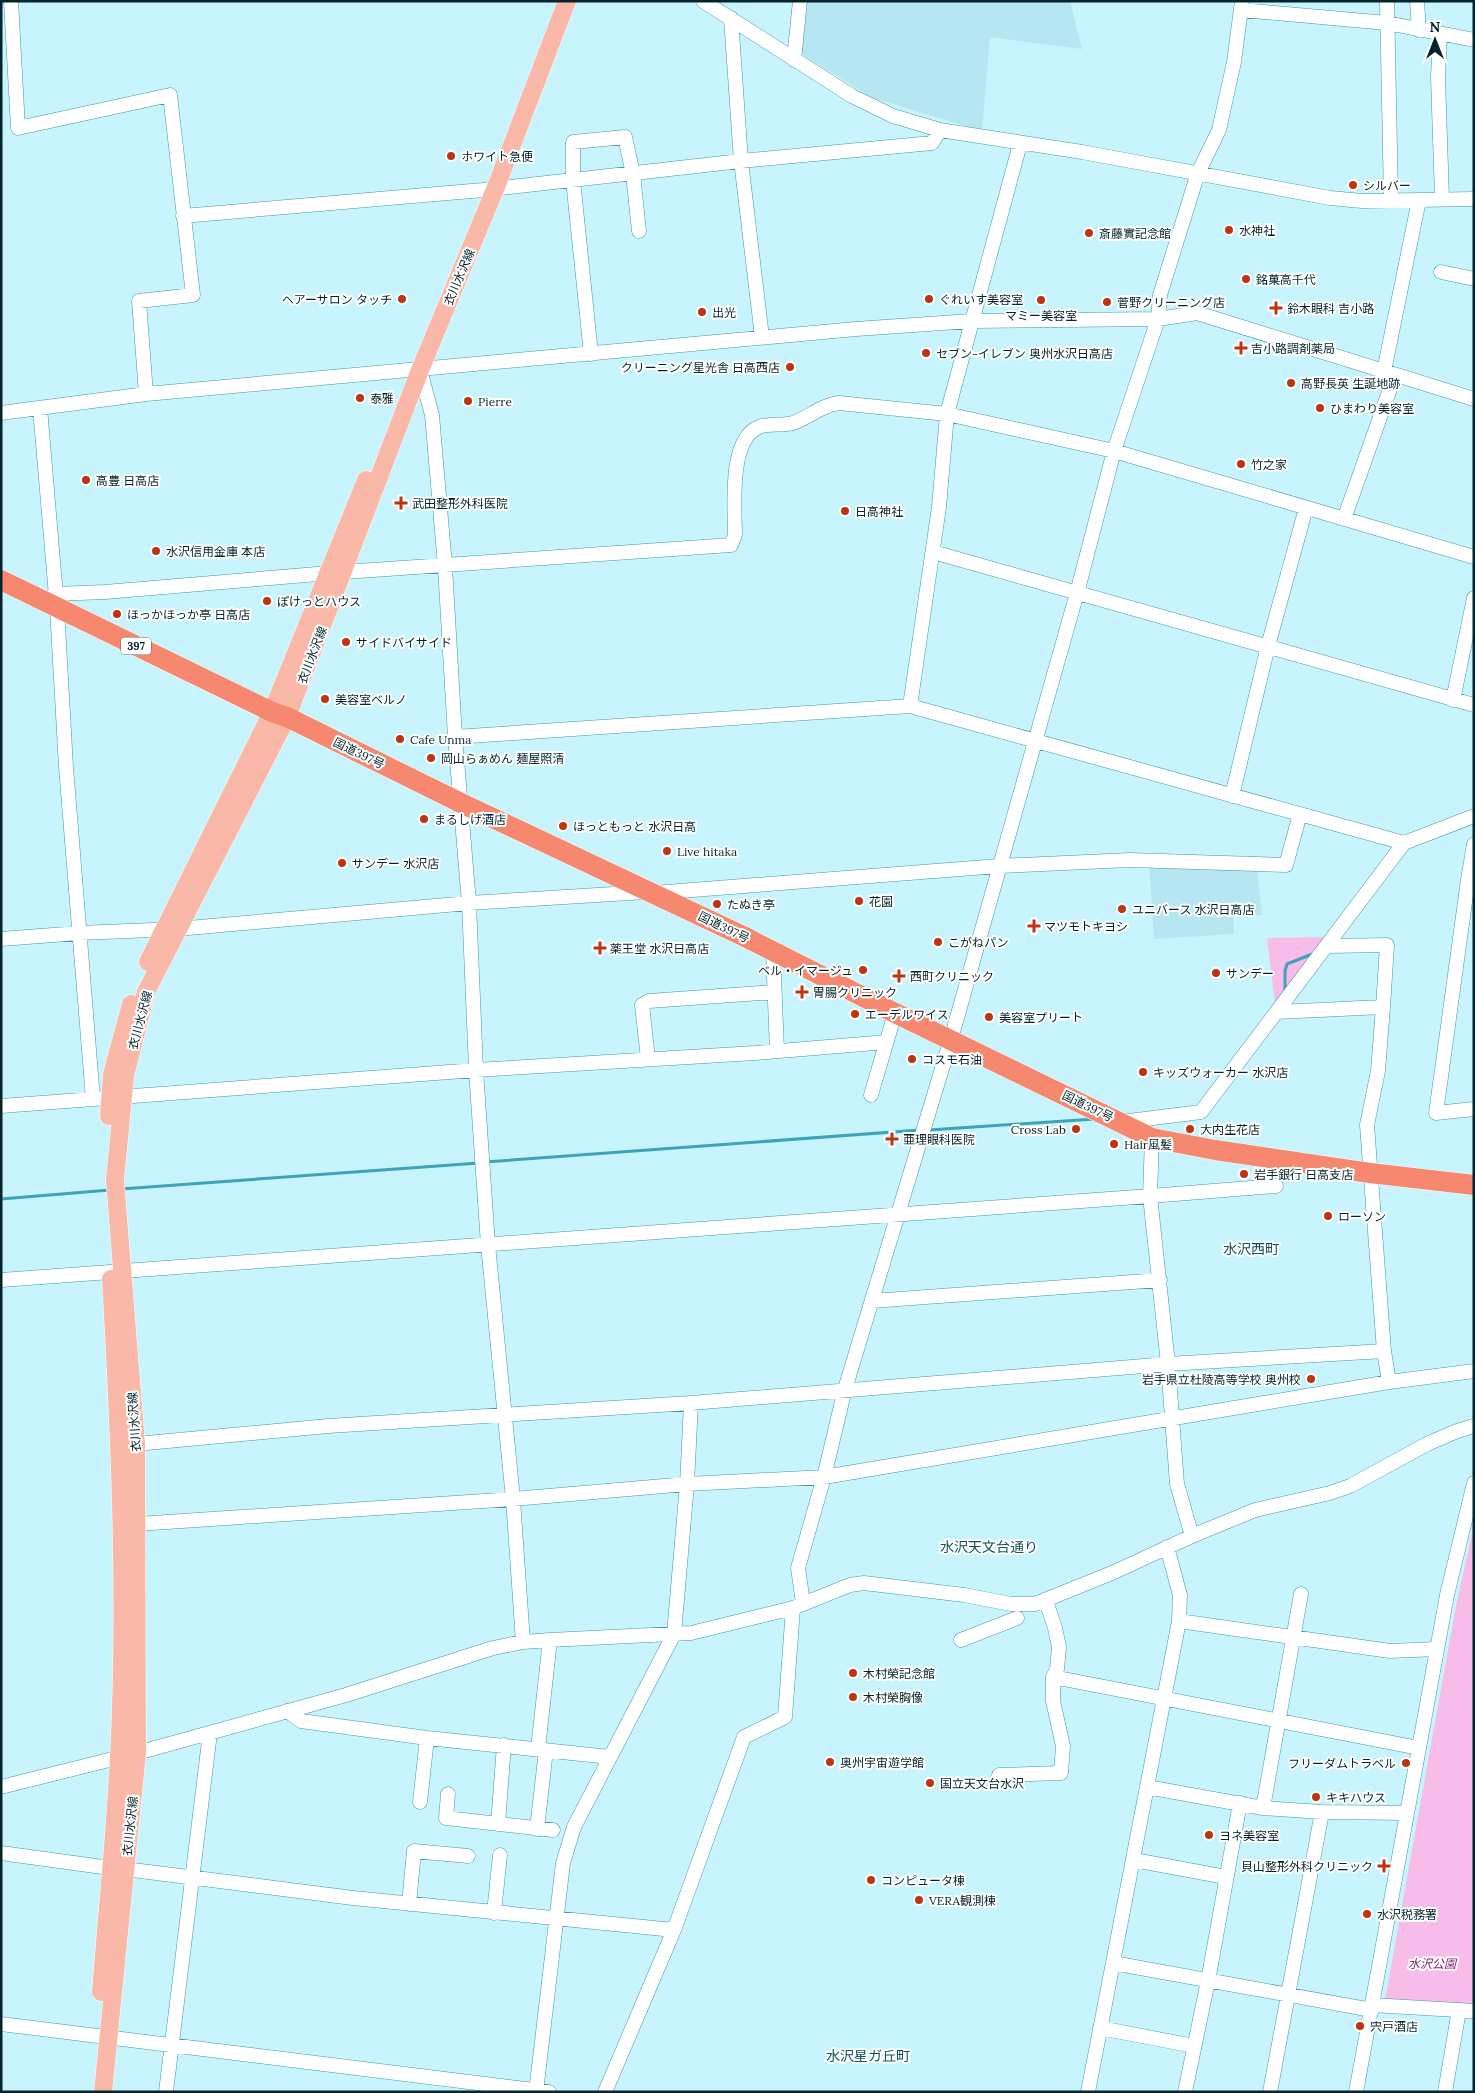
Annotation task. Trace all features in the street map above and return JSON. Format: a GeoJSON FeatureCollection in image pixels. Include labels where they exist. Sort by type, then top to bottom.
{"type":"FeatureCollection","features":[{"type":"Feature","properties":{"kind":"highway","name":"国道397号"},"geometry":{"type":"LineString","coordinates":[[1,580],[23,591],[55,601],[461,803],[773,951],[895,1013],[1152,1138],[1215,1150],[1370,1173],[1474,1185]]}},
{"type":"Feature","properties":{"kind":"main road","name":"衣川水沢線"},"geometry":{"type":"LineString","coordinates":[[490,188],[556,1]]}},
{"type":"Feature","properties":{"kind":"main road","name":"衣川水沢線"},"geometry":{"type":"LineString","coordinates":[[92,2092],[102,2037],[118,1869],[137,1753],[136,1444],[104,1188],[117,1098],[112,1074],[134,990],[170,929],[280,714],[415,371],[568,1]]}},
{"type":"Feature","properties":{"kind":"main road","name":"衣川水沢線"},"geometry":{"type":"LineString","coordinates":[[116,1272],[120,1446],[121,1621],[118,1869]]}},
{"type":"Feature","properties":{"kind":"main road","name":"衣川水沢線"},"geometry":{"type":"LineString","coordinates":[[102,2037],[103,2092]]}},
{"type":"Feature","properties":{"kind":"street"},"geometry":{"type":"LineString","coordinates":[[11,1],[18,128],[170,94],[193,295],[139,301],[146,394]]}},
{"type":"Feature","properties":{"kind":"street"},"geometry":{"type":"LineString","coordinates":[[703,1],[852,96],[893,116],[940,130],[1020,144],[1082,152],[1330,198],[1362,201],[1474,199]]}},
{"type":"Feature","properties":{"kind":"street"},"geometry":{"type":"LineString","coordinates":[[794,60],[800,1]]}},
{"type":"Feature","properties":{"kind":"street"},"geometry":{"type":"LineString","coordinates":[[1387,1],[1392,200]]}},
{"type":"Feature","properties":{"kind":"street"},"geometry":{"type":"LineString","coordinates":[[1417,1],[1419,30]]}},
{"type":"Feature","properties":{"kind":"street"},"geometry":{"type":"LineString","coordinates":[[605,2092],[674,1930],[744,1737],[785,1717],[798,1606],[798,1568],[824,1477],[845,1389],[951,1039],[1077,593],[1114,451],[1158,319],[1160,295],[1198,173],[1219,130],[1234,62],[1242,6],[1387,24],[1474,40]]}},
{"type":"Feature","properties":{"kind":"street"},"geometry":{"type":"LineString","coordinates":[[730,18],[741,161],[762,337]]}},
{"type":"Feature","properties":{"kind":"street"},"geometry":{"type":"LineString","coordinates":[[1440,34],[1438,77],[1442,199]]}},
{"type":"Feature","properties":{"kind":"street"},"geometry":{"type":"LineString","coordinates":[[183,216],[573,180],[741,161],[932,143],[940,130]]}},
{"type":"Feature","properties":{"kind":"street"},"geometry":{"type":"LineString","coordinates":[[591,354],[573,180],[572,142],[625,137],[633,174],[639,230]]}},
{"type":"Feature","properties":{"kind":"street"},"geometry":{"type":"LineString","coordinates":[[910,706],[939,507],[947,414],[1020,144]]}},
{"type":"Feature","properties":{"kind":"street"},"geometry":{"type":"LineString","coordinates":[[1344,519],[1390,373],[1419,200]]}},
{"type":"Feature","properties":{"kind":"street"},"geometry":{"type":"LineString","coordinates":[[1441,272],[1474,279]]}},
{"type":"Feature","properties":{"kind":"street"},"geometry":{"type":"LineString","coordinates":[[1,412],[146,394],[415,371],[762,337],[971,321],[1158,319],[1197,313],[1474,399]]}},
{"type":"Feature","properties":{"kind":"street"},"geometry":{"type":"LineString","coordinates":[[415,371],[432,415],[445,566],[455,737],[468,903],[476,1070],[488,1244],[506,1415],[523,1642]]}},
{"type":"Feature","properties":{"kind":"street"},"geometry":{"type":"LineString","coordinates":[[55,601],[105,592],[337,572],[731,545],[735,535],[735,465],[749,434],[758,427],[793,423],[828,404],[839,403],[947,414],[1114,451],[1474,557]]}},
{"type":"Feature","properties":{"kind":"street"},"geometry":{"type":"LineString","coordinates":[[40,408],[66,767],[93,1099]]}},
{"type":"Feature","properties":{"kind":"street"},"geometry":{"type":"LineString","coordinates":[[1232,796],[1268,646],[1306,508]]}},
{"type":"Feature","properties":{"kind":"street"},"geometry":{"type":"LineString","coordinates":[[933,552],[1474,705]]}},
{"type":"Feature","properties":{"kind":"street"},"geometry":{"type":"LineString","coordinates":[[1,594],[23,591]]}},
{"type":"Feature","properties":{"kind":"street"},"geometry":{"type":"LineString","coordinates":[[1453,700],[1474,598]]}},
{"type":"Feature","properties":{"kind":"street"},"geometry":{"type":"LineString","coordinates":[[455,737],[910,706],[1404,843]]}},
{"type":"Feature","properties":{"kind":"street"},"geometry":{"type":"LineString","coordinates":[[1,938],[79,932],[170,929],[468,903],[651,893],[999,866],[1130,860],[1286,865],[1300,814]]}},
{"type":"Feature","properties":{"kind":"street"},"geometry":{"type":"LineString","coordinates":[[1121,1122],[1201,1112],[1404,843],[1474,816]]}},
{"type":"Feature","properties":{"kind":"street"},"geometry":{"type":"LineString","coordinates":[[1474,844],[1471,881],[1436,1113],[1474,1109]]}},
{"type":"Feature","properties":{"kind":"street"},"geometry":{"type":"LineString","coordinates":[[1327,946],[1387,946],[1378,1071],[1367,1124],[1384,1351],[1389,1382]]}},
{"type":"Feature","properties":{"kind":"street"},"geometry":{"type":"LineString","coordinates":[[773,951],[777,1051]]}},
{"type":"Feature","properties":{"kind":"street"},"geometry":{"type":"LineString","coordinates":[[648,1060],[642,1005],[649,1001],[774,992]]}},
{"type":"Feature","properties":{"kind":"street"},"geometry":{"type":"LineString","coordinates":[[1277,1012],[1383,1007]]}},
{"type":"Feature","properties":{"kind":"street"},"geometry":{"type":"LineString","coordinates":[[871,1095],[895,1013]]}},
{"type":"Feature","properties":{"kind":"street"},"geometry":{"type":"LineString","coordinates":[[1,1106],[476,1070],[648,1060],[887,1042]]}},
{"type":"Feature","properties":{"kind":"street"},"geometry":{"type":"LineString","coordinates":[[1152,1138],[1150,1196],[1168,1364],[1177,1484],[1192,1536]]}},
{"type":"Feature","properties":{"kind":"street"},"geometry":{"type":"LineString","coordinates":[[1,1280],[1276,1186]]}},
{"type":"Feature","properties":{"kind":"street"},"geometry":{"type":"LineString","coordinates":[[872,1301],[1160,1280]]}},
{"type":"Feature","properties":{"kind":"street"},"geometry":{"type":"LineString","coordinates":[[136,1444],[328,1426],[691,1403],[1168,1364],[1384,1351]]}},
{"type":"Feature","properties":{"kind":"street"},"geometry":{"type":"LineString","coordinates":[[137,1524],[513,1499],[687,1484],[824,1477],[1389,1382],[1474,1371]]}},
{"type":"Feature","properties":{"kind":"street"},"geometry":{"type":"LineString","coordinates":[[1,2024],[172,2047],[540,2091],[556,1919],[563,1863],[571,1835],[674,1634],[687,1484],[691,1403]]}},
{"type":"Feature","properties":{"kind":"street"},"geometry":{"type":"LineString","coordinates":[[1,1787],[210,1733],[355,1692],[493,1648],[523,1642],[690,1633],[798,1606],[850,1585],[864,1583],[964,1595],[1012,1604],[1024,1605],[1046,1601],[1255,1510],[1330,1493],[1350,1486],[1427,1444],[1457,1430],[1474,1426]]}},
{"type":"Feature","properties":{"kind":"street"},"geometry":{"type":"LineString","coordinates":[[1356,2092],[1447,1595],[1474,1483]]}},
{"type":"Feature","properties":{"kind":"street"},"geometry":{"type":"LineString","coordinates":[[1088,2092],[1179,1621],[1180,1595],[1167,1547]]}},
{"type":"Feature","properties":{"kind":"street"},"geometry":{"type":"LineString","coordinates":[[1263,1808],[1301,1594]]}},
{"type":"Feature","properties":{"kind":"street"},"geometry":{"type":"LineString","coordinates":[[999,1775],[1062,1773],[1063,1746],[1053,1701],[1053,1678],[1058,1669],[1060,1647],[1056,1628],[1046,1601]]}},
{"type":"Feature","properties":{"kind":"street"},"geometry":{"type":"LineString","coordinates":[[961,1640],[1017,1618]]}},
{"type":"Feature","properties":{"kind":"street"},"geometry":{"type":"LineString","coordinates":[[1179,1621],[1390,1651],[1437,1649]]}},
{"type":"Feature","properties":{"kind":"street"},"geometry":{"type":"LineString","coordinates":[[537,1828],[550,1640]]}},
{"type":"Feature","properties":{"kind":"street"},"geometry":{"type":"LineString","coordinates":[[1053,1678],[1419,1748]]}},
{"type":"Feature","properties":{"kind":"street"},"geometry":{"type":"LineString","coordinates":[[288,1711],[301,1721],[427,1738],[610,1757]]}},
{"type":"Feature","properties":{"kind":"street"},"geometry":{"type":"LineString","coordinates":[[166,2092],[210,1733]]}},
{"type":"Feature","properties":{"kind":"street"},"geometry":{"type":"LineString","coordinates":[[420,1802],[427,1738]]}},
{"type":"Feature","properties":{"kind":"street"},"geometry":{"type":"LineString","coordinates":[[498,1824],[504,1746]]}},
{"type":"Feature","properties":{"kind":"street"},"geometry":{"type":"LineString","coordinates":[[1148,1787],[1263,1808],[1322,1812],[1407,1813]]}},
{"type":"Feature","properties":{"kind":"street"},"geometry":{"type":"LineString","coordinates":[[448,1794],[446,1818],[552,1830]]}},
{"type":"Feature","properties":{"kind":"street"},"geometry":{"type":"LineString","coordinates":[[1185,2092],[1208,1981],[1240,1803]]}},
{"type":"Feature","properties":{"kind":"street"},"geometry":{"type":"LineString","coordinates":[[1270,2092],[1322,1812]]}},
{"type":"Feature","properties":{"kind":"street"},"geometry":{"type":"LineString","coordinates":[[409,1904],[414,1850],[468,1856]]}},
{"type":"Feature","properties":{"kind":"street"},"geometry":{"type":"LineString","coordinates":[[1,1853],[409,1904],[674,1930]]}},
{"type":"Feature","properties":{"kind":"street"},"geometry":{"type":"LineString","coordinates":[[494,1913],[500,1855]]}},
{"type":"Feature","properties":{"kind":"street"},"geometry":{"type":"LineString","coordinates":[[1134,1860],[1226,1877]]}},
{"type":"Feature","properties":{"kind":"street"},"geometry":{"type":"LineString","coordinates":[[1113,1963],[1288,1995],[1372,2008],[1474,2011]]}},
{"type":"Feature","properties":{"kind":"street"},"geometry":{"type":"LineString","coordinates":[[1445,2092],[1459,2010]]}},
{"type":"Feature","properties":{"kind":"street"},"geometry":{"type":"LineString","coordinates":[[1100,2028],[1194,2046]]}},
{"type":"Feature","properties":{"kind":"shaded area"},"geometry":{"type":"Polygon","coordinates":[[[805,1],[1070,1],[1082,49],[990,37],[982,131],[873,98],[801,54],[805,1]]]}},
{"type":"Feature","properties":{"kind":"shaded area"},"geometry":{"type":"Polygon","coordinates":[[[1149,863],[1257,868],[1262,915],[1233,916],[1234,934],[1154,939],[1149,863]]]}},
{"type":"Feature","properties":{"kind":"green space"},"geometry":{"type":"Polygon","coordinates":[[[1326,937],[1275,1002],[1267,938],[1326,937]]]}},
{"type":"Feature","properties":{"kind":"green space","name":"水沢公園"},"geometry":{"type":"Polygon","coordinates":[[[1474,1525],[1474,2005],[1385,2000],[1456,1606],[1474,1525]]]}},
{"type":"Feature","properties":{"kind":"waterway"},"geometry":{"type":"LineString","coordinates":[[1285,992],[1287,964],[1315,953]]}},
{"type":"Feature","properties":{"kind":"waterway"},"geometry":{"type":"LineString","coordinates":[[929,1130],[1095,1119]]}},
{"type":"Feature","properties":{"kind":"waterway"},"geometry":{"type":"LineString","coordinates":[[485,1162],[920,1130]]}},
{"type":"Feature","properties":{"kind":"waterway"},"geometry":{"type":"LineString","coordinates":[[121,1189],[479,1163]]}},
{"type":"Feature","properties":{"kind":"waterway"},"geometry":{"type":"LineString","coordinates":[[1,1199],[110,1190]]}},
{"type":"Feature","properties":{"kind":"place","name":"ホワイト急便"},"geometry":{"type":"Point","coordinates":[451,156]}},
{"type":"Feature","properties":{"kind":"place","name":"シルバー"},"geometry":{"type":"Point","coordinates":[1353,185]}},
{"type":"Feature","properties":{"kind":"place","name":"水神社"},"geometry":{"type":"Point","coordinates":[1229,230]}},
{"type":"Feature","properties":{"kind":"place","name":"斎藤實記念館"},"geometry":{"type":"Point","coordinates":[1089,233]}},
{"type":"Feature","properties":{"kind":"place","name":"銘菓高千代"},"geometry":{"type":"Point","coordinates":[1246,279]}},
{"type":"Feature","properties":{"kind":"place","name":"ヘアーサロン タッチ"},"geometry":{"type":"Point","coordinates":[402,299]}},
{"type":"Feature","properties":{"kind":"place","name":"ぐれいす美容室"},"geometry":{"type":"Point","coordinates":[929,299]}},
{"type":"Feature","properties":{"kind":"place","name":"マミー美容室"},"geometry":{"type":"Point","coordinates":[1041,300]}},
{"type":"Feature","properties":{"kind":"place","name":"菅野クリーニング店"},"geometry":{"type":"Point","coordinates":[1107,302]}},
{"type":"Feature","properties":{"kind":"place","name":"鈴木眼科 吉小路"},"geometry":{"type":"Point","coordinates":[1276,308]}},
{"type":"Feature","properties":{"kind":"place","name":"出光"},"geometry":{"type":"Point","coordinates":[702,312]}},
{"type":"Feature","properties":{"kind":"place","name":"吉小路調剤薬局"},"geometry":{"type":"Point","coordinates":[1241,348]}},
{"type":"Feature","properties":{"kind":"place","name":"セブン-イレブン 奥州水沢日高店"},"geometry":{"type":"Point","coordinates":[926,353]}},
{"type":"Feature","properties":{"kind":"place","name":"クリーニング星光舎 日高西店"},"geometry":{"type":"Point","coordinates":[790,367]}},
{"type":"Feature","properties":{"kind":"place","name":"高野長英 生誕地跡"},"geometry":{"type":"Point","coordinates":[1291,383]}},
{"type":"Feature","properties":{"kind":"place","name":"泰雅"},"geometry":{"type":"Point","coordinates":[360,398]}},
{"type":"Feature","properties":{"kind":"place","name":"Pierre"},"geometry":{"type":"Point","coordinates":[468,401]}},
{"type":"Feature","properties":{"kind":"place","name":"ひまわり美容室"},"geometry":{"type":"Point","coordinates":[1320,408]}},
{"type":"Feature","properties":{"kind":"place","name":"竹之家"},"geometry":{"type":"Point","coordinates":[1241,464]}},
{"type":"Feature","properties":{"kind":"place","name":"高豊 日高店"},"geometry":{"type":"Point","coordinates":[86,480]}},
{"type":"Feature","properties":{"kind":"place","name":"武田整形外科医院"},"geometry":{"type":"Point","coordinates":[401,503]}},
{"type":"Feature","properties":{"kind":"place","name":"日高神社"},"geometry":{"type":"Point","coordinates":[845,511]}},
{"type":"Feature","properties":{"kind":"place","name":"水沢信用金庫 本店"},"geometry":{"type":"Point","coordinates":[156,551]}},
{"type":"Feature","properties":{"kind":"place","name":"ぽけっとハウス"},"geometry":{"type":"Point","coordinates":[267,601]}},
{"type":"Feature","properties":{"kind":"place","name":"ほっかほっか亭 日高店"},"geometry":{"type":"Point","coordinates":[117,614]}},
{"type":"Feature","properties":{"kind":"place","name":"サイドバイサイド"},"geometry":{"type":"Point","coordinates":[346,642]}},
{"type":"Feature","properties":{"kind":"place","name":"美容室ベルノ"},"geometry":{"type":"Point","coordinates":[325,699]}},
{"type":"Feature","properties":{"kind":"place","name":"Cafe Unma"},"geometry":{"type":"Point","coordinates":[400,739]}},
{"type":"Feature","properties":{"kind":"place","name":"岡山らぁめん 麺屋照清"},"geometry":{"type":"Point","coordinates":[431,758]}},
{"type":"Feature","properties":{"kind":"place","name":"まるしげ酒店"},"geometry":{"type":"Point","coordinates":[424,819]}},
{"type":"Feature","properties":{"kind":"place","name":"ほっともっと 水沢日高"},"geometry":{"type":"Point","coordinates":[563,826]}},
{"type":"Feature","properties":{"kind":"place","name":"Live hitaka"},"geometry":{"type":"Point","coordinates":[667,851]}},
{"type":"Feature","properties":{"kind":"place","name":"サンデー 水沢店"},"geometry":{"type":"Point","coordinates":[342,863]}},
{"type":"Feature","properties":{"kind":"place","name":"花園"},"geometry":{"type":"Point","coordinates":[859,901]}},
{"type":"Feature","properties":{"kind":"place","name":"たぬき亭"},"geometry":{"type":"Point","coordinates":[717,904]}},
{"type":"Feature","properties":{"kind":"place","name":"ユニバース 水沢日高店"},"geometry":{"type":"Point","coordinates":[1122,909]}},
{"type":"Feature","properties":{"kind":"place","name":"マツモトキヨシ"},"geometry":{"type":"Point","coordinates":[1034,926]}},
{"type":"Feature","properties":{"kind":"place","name":"こがねパン"},"geometry":{"type":"Point","coordinates":[938,942]}},
{"type":"Feature","properties":{"kind":"place","name":"薬王堂 水沢日高店"},"geometry":{"type":"Point","coordinates":[600,948]}},
{"type":"Feature","properties":{"kind":"place","name":"ベル・イマージュ"},"geometry":{"type":"Point","coordinates":[863,970]}},
{"type":"Feature","properties":{"kind":"place","name":"サンデー"},"geometry":{"type":"Point","coordinates":[1216,973]}},
{"type":"Feature","properties":{"kind":"place","name":"西町クリニック"},"geometry":{"type":"Point","coordinates":[899,976]}},
{"type":"Feature","properties":{"kind":"place","name":"胃腸クリニック"},"geometry":{"type":"Point","coordinates":[802,992]}},
{"type":"Feature","properties":{"kind":"place","name":"エーデルワイス"},"geometry":{"type":"Point","coordinates":[855,1014]}},
{"type":"Feature","properties":{"kind":"place","name":"美容室プリート"},"geometry":{"type":"Point","coordinates":[989,1017]}},
{"type":"Feature","properties":{"kind":"place","name":"コスモ石油"},"geometry":{"type":"Point","coordinates":[912,1059]}},
{"type":"Feature","properties":{"kind":"place","name":"キッズウォーカー 水沢店"},"geometry":{"type":"Point","coordinates":[1143,1072]}},
{"type":"Feature","properties":{"kind":"place","name":"Cross Lab"},"geometry":{"type":"Point","coordinates":[1076,1129]}},
{"type":"Feature","properties":{"kind":"place","name":"大内生花店"},"geometry":{"type":"Point","coordinates":[1190,1129]}},
{"type":"Feature","properties":{"kind":"place","name":"亜理眼科医院"},"geometry":{"type":"Point","coordinates":[892,1139]}},
{"type":"Feature","properties":{"kind":"place","name":"Hair風髪"},"geometry":{"type":"Point","coordinates":[1114,1144]}},
{"type":"Feature","properties":{"kind":"place","name":"岩手銀行 日高支店"},"geometry":{"type":"Point","coordinates":[1244,1174]}},
{"type":"Feature","properties":{"kind":"place","name":"ローソン"},"geometry":{"type":"Point","coordinates":[1328,1216]}},
{"type":"Feature","properties":{"kind":"place","name":"岩手県立杜陵高等学校 奥州校"},"geometry":{"type":"Point","coordinates":[1311,1379]}},
{"type":"Feature","properties":{"kind":"place","name":"木村榮記念館"},"geometry":{"type":"Point","coordinates":[853,1673]}},
{"type":"Feature","properties":{"kind":"place","name":"木村榮胸像"},"geometry":{"type":"Point","coordinates":[853,1697]}},
{"type":"Feature","properties":{"kind":"place","name":"奥州宇宙遊学館"},"geometry":{"type":"Point","coordinates":[830,1762]}},
{"type":"Feature","properties":{"kind":"place","name":"フリーダムトラベル"},"geometry":{"type":"Point","coordinates":[1406,1763]}},
{"type":"Feature","properties":{"kind":"place","name":"国立天文台水沢"},"geometry":{"type":"Point","coordinates":[930,1783]}},
{"type":"Feature","properties":{"kind":"place","name":"キキハウス"},"geometry":{"type":"Point","coordinates":[1316,1797]}},
{"type":"Feature","properties":{"kind":"place","name":"ヨネ美容室"},"geometry":{"type":"Point","coordinates":[1209,1835]}},
{"type":"Feature","properties":{"kind":"place","name":"貝山整形外科クリニック"},"geometry":{"type":"Point","coordinates":[1384,1866]}},
{"type":"Feature","properties":{"kind":"place","name":"コンピュータ棟"},"geometry":{"type":"Point","coordinates":[871,1880]}},
{"type":"Feature","properties":{"kind":"place","name":"VERA観測棟"},"geometry":{"type":"Point","coordinates":[919,1900]}},
{"type":"Feature","properties":{"kind":"place","name":"水沢税務署"},"geometry":{"type":"Point","coordinates":[1367,1914]}},
{"type":"Feature","properties":{"kind":"place","name":"宍戸酒店"},"geometry":{"type":"Point","coordinates":[1360,2026]}},
{"type":"Feature","properties":{"kind":"district","name":"水沢西町"},"geometry":{"type":"Point","coordinates":[1251,1249]}},
{"type":"Feature","properties":{"kind":"district","name":"水沢天文台通り"},"geometry":{"type":"Point","coordinates":[989,1547]}},
{"type":"Feature","properties":{"kind":"district","name":"水沢星ガ丘町"},"geometry":{"type":"Point","coordinates":[868,2056]}}]}
